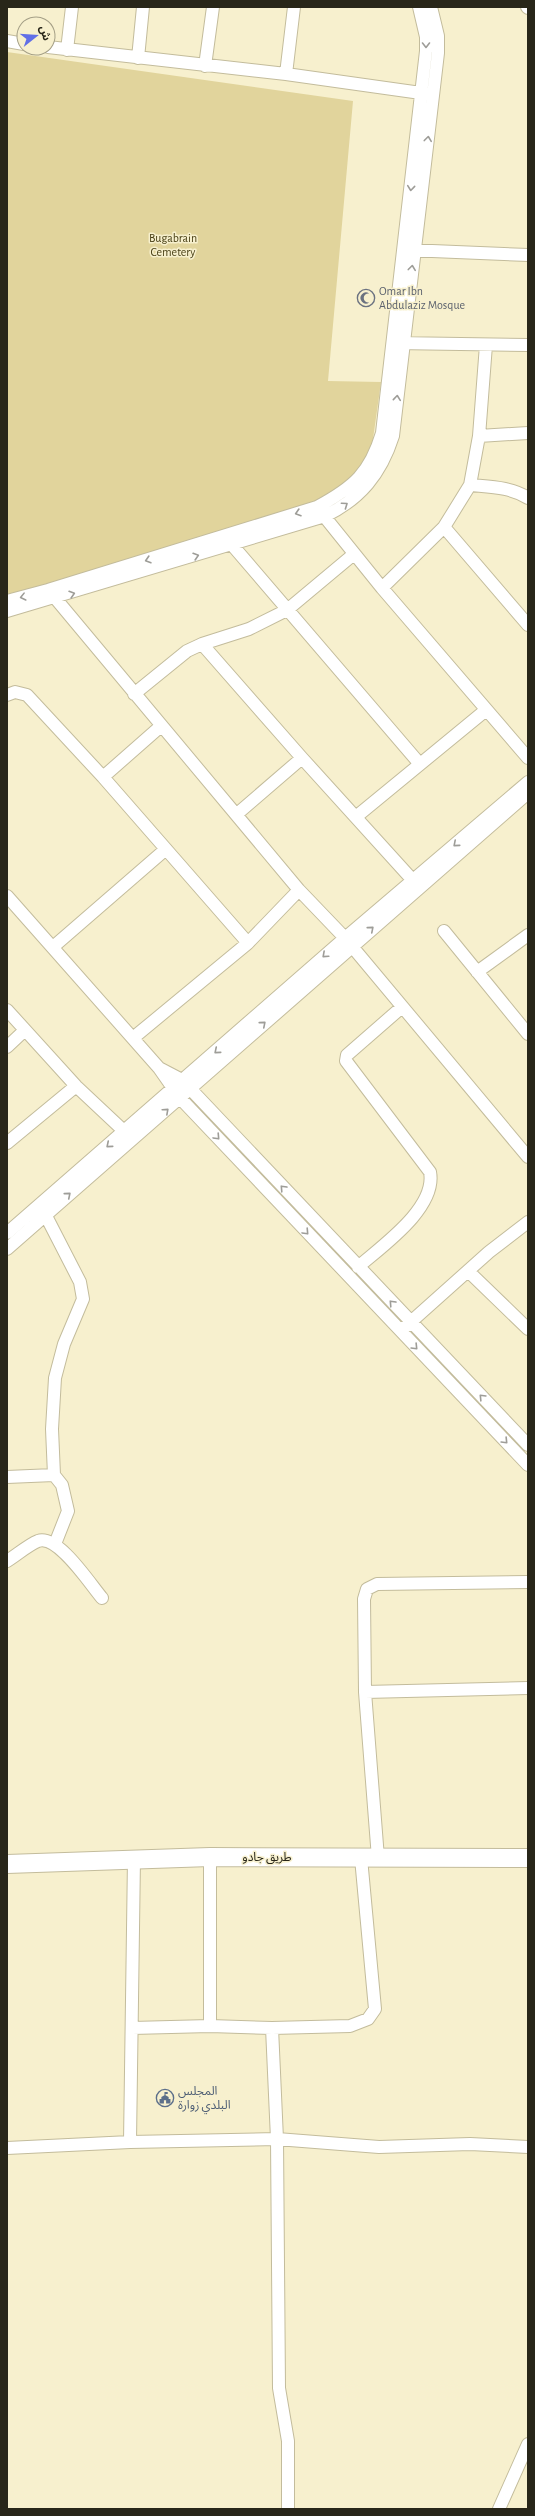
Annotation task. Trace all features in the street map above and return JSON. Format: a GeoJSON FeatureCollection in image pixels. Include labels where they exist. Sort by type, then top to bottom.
{"type":"FeatureCollection","features":[{"type":"Feature","properties":{"kind":"highway","name":"طريق جادو"},"geometry":{"type":"LineString","coordinates":[[7,1864],[134,1858],[210,1857],[528,1858]]}},
{"type":"Feature","properties":{"kind":"street"},"geometry":{"type":"LineString","coordinates":[[67,50],[72,7]]}},
{"type":"Feature","properties":{"kind":"street"},"geometry":{"type":"LineString","coordinates":[[138,58],[144,7]]}},
{"type":"Feature","properties":{"kind":"street"},"geometry":{"type":"LineString","coordinates":[[205,66],[213,7]]}},
{"type":"Feature","properties":{"kind":"street"},"geometry":{"type":"LineString","coordinates":[[286,74],[294,7]]}},
{"type":"Feature","properties":{"kind":"street"},"geometry":{"type":"LineString","coordinates":[[409,250],[426,37],[419,7]]}},
{"type":"Feature","properties":{"kind":"street"},"geometry":{"type":"LineString","coordinates":[[7,611],[52,594],[345,506],[375,477],[386,457],[393,436],[398,343],[409,250],[433,95],[438,36],[431,7]]}},
{"type":"Feature","properties":{"kind":"street"},"geometry":{"type":"LineString","coordinates":[[56,48],[286,74],[433,95]]}},
{"type":"Feature","properties":{"kind":"street"},"geometry":{"type":"LineString","coordinates":[[409,250],[528,255]]}},
{"type":"Feature","properties":{"kind":"street"},"geometry":{"type":"LineString","coordinates":[[398,343],[528,345]]}},
{"type":"Feature","properties":{"kind":"street"},"geometry":{"type":"LineString","coordinates":[[382,588],[444,527],[470,485],[479,436],[486,345]]}},
{"type":"Feature","properties":{"kind":"street"},"geometry":{"type":"LineString","coordinates":[[479,436],[528,433]]}},
{"type":"Feature","properties":{"kind":"street"},"geometry":{"type":"LineString","coordinates":[[470,485],[501,488],[521,493],[528,498]]}},
{"type":"Feature","properties":{"kind":"street"},"geometry":{"type":"LineString","coordinates":[[321,512],[382,588],[528,758]]}},
{"type":"Feature","properties":{"kind":"street"},"geometry":{"type":"LineString","coordinates":[[444,527],[528,626]]}},
{"type":"Feature","properties":{"kind":"street"},"geometry":{"type":"LineString","coordinates":[[228,540],[286,610],[419,763]]}},
{"type":"Feature","properties":{"kind":"street"},"geometry":{"type":"LineString","coordinates":[[134,694],[187,651],[202,644],[249,629],[286,610],[354,554]]}},
{"type":"Feature","properties":{"kind":"street"},"geometry":{"type":"LineString","coordinates":[[7,601],[52,594]]}},
{"type":"Feature","properties":{"kind":"street"},"geometry":{"type":"LineString","coordinates":[[52,594],[160,726],[237,814],[299,890],[348,942],[528,1157]]}},
{"type":"Feature","properties":{"kind":"street"},"geometry":{"type":"LineString","coordinates":[[202,644],[302,758],[357,816],[417,884]]}},
{"type":"Feature","properties":{"kind":"street"},"geometry":{"type":"LineString","coordinates":[[7,694],[15,692],[27,695],[102,777],[248,943]]}},
{"type":"Feature","properties":{"kind":"street"},"geometry":{"type":"LineString","coordinates":[[357,816],[419,763],[486,710]]}},
{"type":"Feature","properties":{"kind":"street"},"geometry":{"type":"LineString","coordinates":[[102,777],[160,726]]}},
{"type":"Feature","properties":{"kind":"street"},"geometry":{"type":"LineString","coordinates":[[237,814],[302,758]]}},
{"type":"Feature","properties":{"kind":"street"},"geometry":{"type":"LineString","coordinates":[[417,884],[528,782]]}},
{"type":"Feature","properties":{"kind":"street"},"geometry":{"type":"LineString","coordinates":[[7,1233],[125,1132],[177,1084],[528,793]]}},
{"type":"Feature","properties":{"kind":"street"},"geometry":{"type":"LineString","coordinates":[[54,947],[166,849]]}},
{"type":"Feature","properties":{"kind":"street"},"geometry":{"type":"LineString","coordinates":[[133,1038],[248,943],[299,890]]}},
{"type":"Feature","properties":{"kind":"street"},"geometry":{"type":"LineString","coordinates":[[7,896],[54,947],[159,1068],[177,1084],[190,1089],[528,1445]]}},
{"type":"Feature","properties":{"kind":"street"},"geometry":{"type":"LineString","coordinates":[[444,931],[528,1034]]}},
{"type":"Feature","properties":{"kind":"street"},"geometry":{"type":"LineString","coordinates":[[477,972],[528,934]]}},
{"type":"Feature","properties":{"kind":"street"},"geometry":{"type":"LineString","coordinates":[[7,1249],[45,1214],[190,1089],[348,942]]}},
{"type":"Feature","properties":{"kind":"street"},"geometry":{"type":"LineString","coordinates":[[358,1267],[412,1218],[430,1192],[432,1181],[430,1172],[346,1061],[347,1055],[402,1007]]}},
{"type":"Feature","properties":{"kind":"street"},"geometry":{"type":"LineString","coordinates":[[7,1010],[76,1086],[125,1132]]}},
{"type":"Feature","properties":{"kind":"street"},"geometry":{"type":"LineString","coordinates":[[7,1047],[25,1030]]}},
{"type":"Feature","properties":{"kind":"street"},"geometry":{"type":"LineString","coordinates":[[177,1084],[180,1098],[528,1465]]}},
{"type":"Feature","properties":{"kind":"street"},"geometry":{"type":"LineString","coordinates":[[7,1143],[76,1086]]}},
{"type":"Feature","properties":{"kind":"street"},"geometry":{"type":"LineString","coordinates":[[45,1214],[80,1282],[83,1295],[64,1344],[55,1378],[52,1428],[54,1475],[62,1484],[68,1511],[55,1544]]}},
{"type":"Feature","properties":{"kind":"street"},"geometry":{"type":"LineString","coordinates":[[400,1331],[468,1271],[528,1222]]}},
{"type":"Feature","properties":{"kind":"street"},"geometry":{"type":"LineString","coordinates":[[468,1271],[528,1329]]}},
{"type":"Feature","properties":{"kind":"street"},"geometry":{"type":"LineString","coordinates":[[7,1477],[54,1475]]}},
{"type":"Feature","properties":{"kind":"street"},"geometry":{"type":"LineString","coordinates":[[7,1561],[38,1541],[47,1540],[55,1544],[102,1598]]}},
{"type":"Feature","properties":{"kind":"street"},"geometry":{"type":"LineString","coordinates":[[132,2028],[210,2026],[272,2028],[350,2026],[368,2019],[375,2009],[369,1858],[365,1692],[364,1599],[367,1589],[377,1584],[528,1582]]}},
{"type":"Feature","properties":{"kind":"street"},"geometry":{"type":"LineString","coordinates":[[365,1692],[528,1688]]}},
{"type":"Feature","properties":{"kind":"street"},"geometry":{"type":"LineString","coordinates":[[210,1857],[210,2026]]}},
{"type":"Feature","properties":{"kind":"street"},"geometry":{"type":"LineString","coordinates":[[130,2142],[134,1858]]}},
{"type":"Feature","properties":{"kind":"street"},"geometry":{"type":"LineString","coordinates":[[272,2028],[277,2139],[279,2388],[288,2441],[288,2509]]}},
{"type":"Feature","properties":{"kind":"street"},"geometry":{"type":"LineString","coordinates":[[7,2148],[130,2142],[277,2139],[366,2146],[470,2144],[528,2148]]}},
{"type":"Feature","properties":{"kind":"street"},"geometry":{"type":"LineString","coordinates":[[499,2509],[528,2444]]}},
{"type":"Feature","properties":{"kind":"green space","name":"Bugabrain Cemetery"},"geometry":{"type":"Polygon","coordinates":[[[7,52],[16,53],[16,56],[35,56],[353,101],[328,381],[381,382],[371,453],[359,472],[324,503],[7,598],[7,52]]]}},
{"type":"Feature","properties":{"kind":"place","name":"Omar Ibn Abdulaziz Mosque"},"geometry":{"type":"Point","coordinates":[366,298]}},
{"type":"Feature","properties":{"kind":"place","name":"المجلس البلدي زوارة"},"geometry":{"type":"Point","coordinates":[165,2098]}}]}
